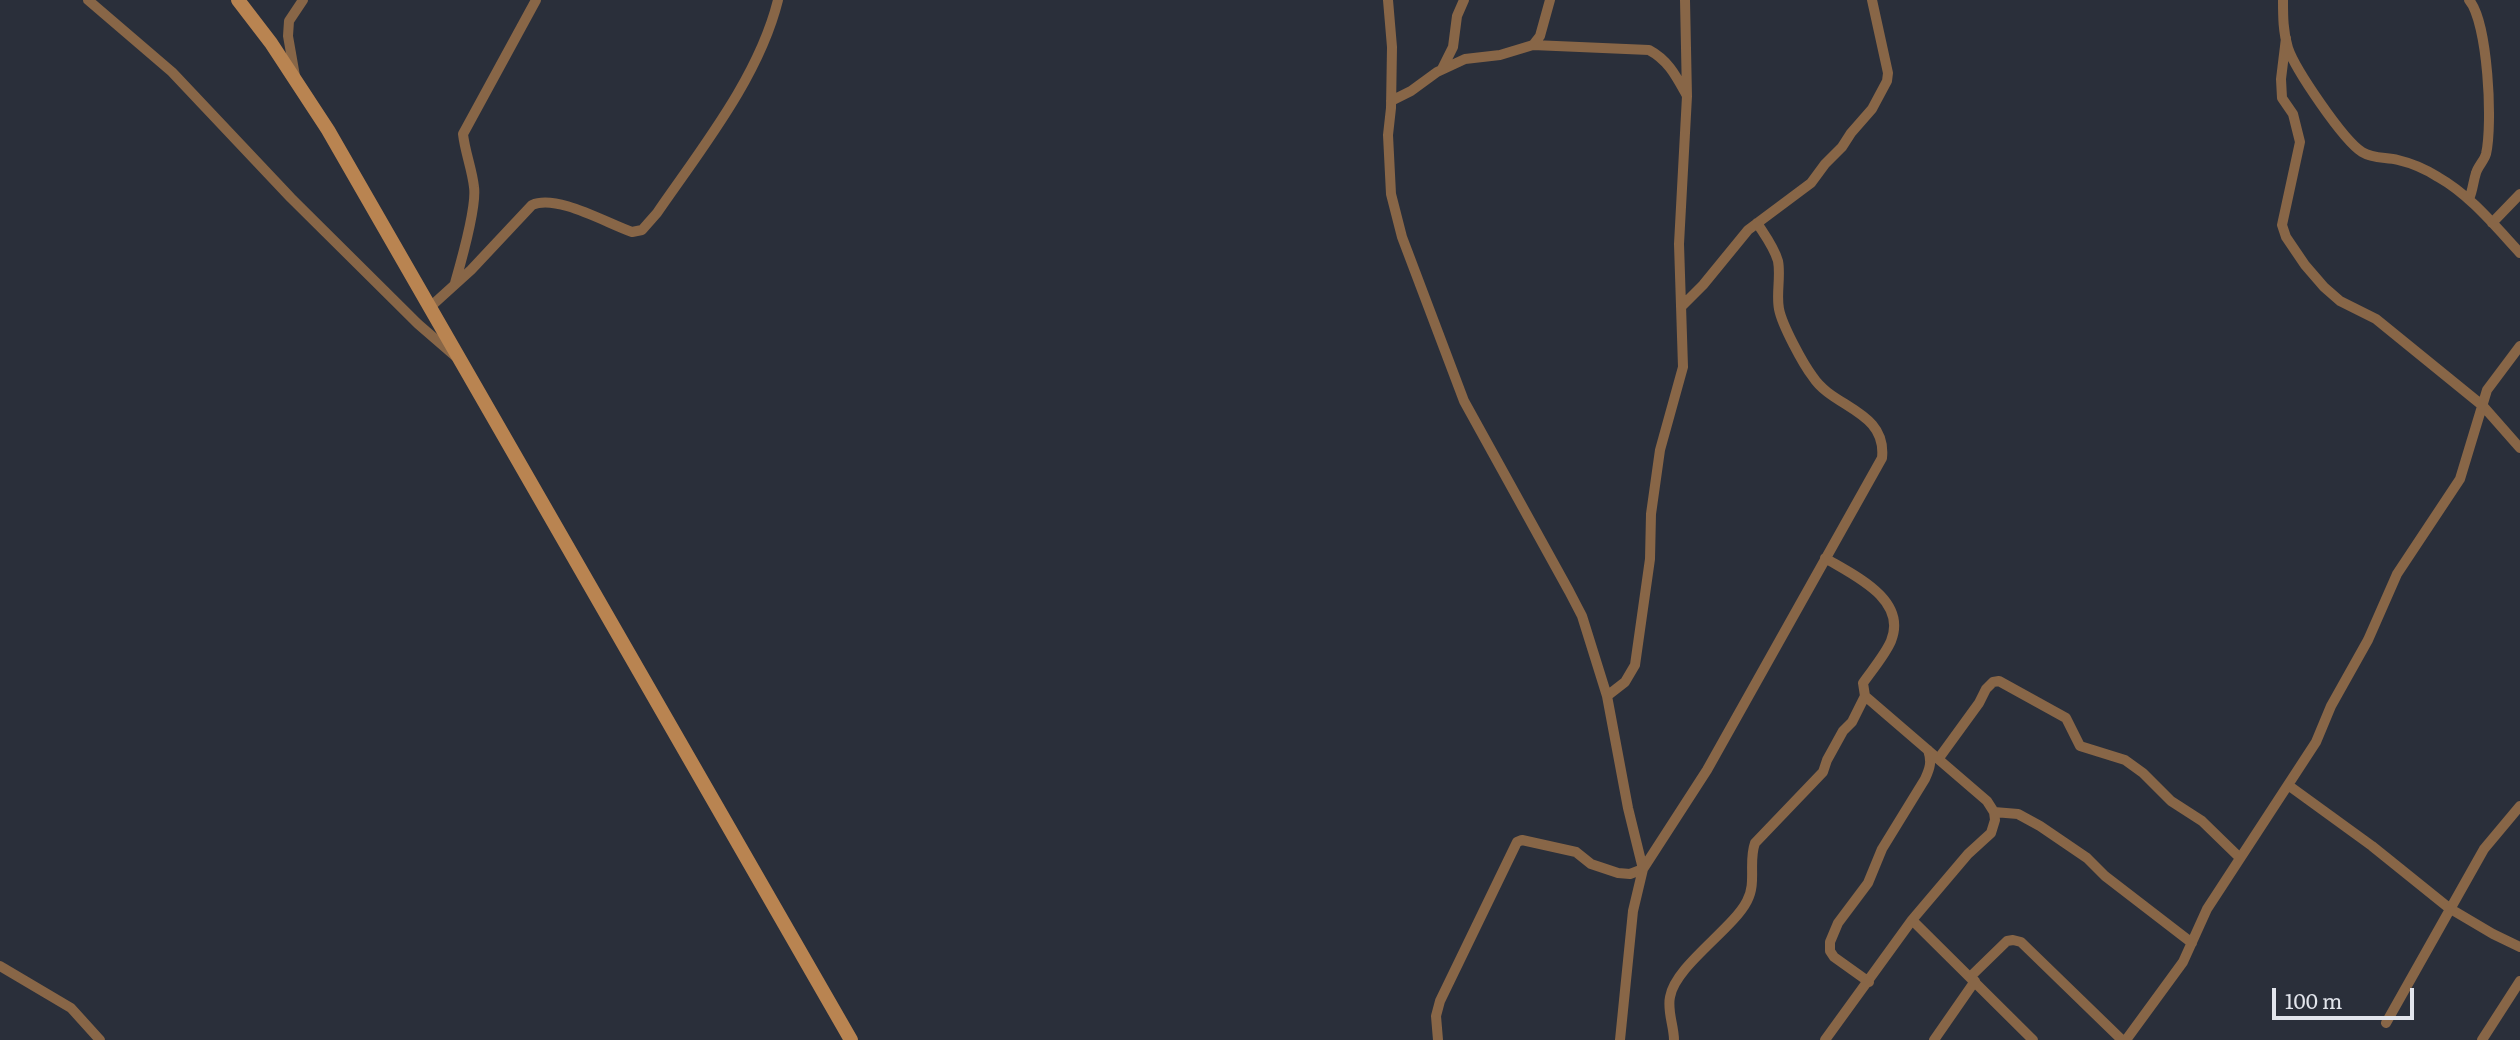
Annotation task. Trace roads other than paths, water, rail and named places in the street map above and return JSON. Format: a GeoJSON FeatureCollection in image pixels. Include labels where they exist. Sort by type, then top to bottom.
{"type":"FeatureCollection","features":[{"type":"Feature","properties":{"kind":"main road"},"geometry":{"type":"LineString","coordinates":[[238,0],[271,43],[328,130],[850,1040]]}},
{"type":"Feature","properties":{"kind":"street"},"geometry":{"type":"LineString","coordinates":[[88,0],[172,72],[291,198],[418,324],[460,361]]}},
{"type":"Feature","properties":{"kind":"street"},"geometry":{"type":"LineString","coordinates":[[295,79],[288,36],[289,21],[303,0]]}},
{"type":"Feature","properties":{"kind":"street"},"geometry":{"type":"LineString","coordinates":[[454,285],[469,228],[475,190],[463,134],[536,0]]}},
{"type":"Feature","properties":{"kind":"street"},"geometry":{"type":"LineString","coordinates":[[429,308],[532,205],[541,201],[563,205],[632,232],[642,230],[657,213],[736,94],[770,28],[778,0]]}},
{"type":"Feature","properties":{"kind":"street"},"geometry":{"type":"LineString","coordinates":[[1388,0],[1392,47],[1388,135],[1391,194],[1402,237],[1464,401],[1569,591],[1596,657],[1607,696],[1628,808],[1643,869]]}},
{"type":"Feature","properties":{"kind":"street"},"geometry":{"type":"LineString","coordinates":[[1443,69],[1453,47],[1457,16],[1464,0]]}},
{"type":"Feature","properties":{"kind":"street"},"geometry":{"type":"LineString","coordinates":[[1533,45],[1540,36],[1550,0]]}},
{"type":"Feature","properties":{"kind":"street"},"geometry":{"type":"LineString","coordinates":[[1607,696],[1625,682],[1635,665],[1650,559],[1651,514],[1660,450],[1683,367],[1679,244],[1687,96],[1685,0]]}},
{"type":"Feature","properties":{"kind":"street"},"geometry":{"type":"LineString","coordinates":[[1681,307],[1757,223],[1811,183],[1867,117],[1887,81],[1888,73],[1872,0]]}},
{"type":"Feature","properties":{"kind":"street"},"geometry":{"type":"LineString","coordinates":[[2283,0],[2289,50],[2309,87],[2350,141],[2362,152],[2378,158],[2399,160],[2437,176],[2469,199],[2520,253]]}},
{"type":"Feature","properties":{"kind":"street"},"geometry":{"type":"LineString","coordinates":[[2469,0],[2477,12],[2488,80],[2489,110],[2485,158],[2476,174],[2474,189],[2469,199]]}},
{"type":"Feature","properties":{"kind":"street"},"geometry":{"type":"LineString","coordinates":[[2286,38],[2281,79],[2282,98],[2293,114],[2300,142],[2281,225],[2286,237],[2324,287],[2340,301],[2376,319],[2483,406],[2520,448]]}},
{"type":"Feature","properties":{"kind":"street"},"geometry":{"type":"LineString","coordinates":[[1391,101],[1443,69],[1465,59],[1500,55],[1533,45],[1649,50],[1670,66],[1687,96]]}},
{"type":"Feature","properties":{"kind":"street"},"geometry":{"type":"LineString","coordinates":[[2492,223],[2520,194]]}},
{"type":"Feature","properties":{"kind":"street"},"geometry":{"type":"LineString","coordinates":[[1620,1040],[1632,922],[1643,869],[1707,770],[1882,458],[1884,444],[1867,418],[1854,407],[1832,396],[1813,379],[1779,309],[1779,262],[1757,223]]}},
{"type":"Feature","properties":{"kind":"street"},"geometry":{"type":"LineString","coordinates":[[1934,1040],[1973,979],[2007,941],[2013,940],[2021,942],[2124,1040],[2183,962],[2207,909],[2316,742],[2331,706],[2368,640],[2397,574],[2460,479],[2487,390],[2520,346]]}},
{"type":"Feature","properties":{"kind":"street"},"geometry":{"type":"LineString","coordinates":[[2512,439],[2520,429]]}},
{"type":"Feature","properties":{"kind":"street"},"geometry":{"type":"LineString","coordinates":[[1674,1040],[1670,996],[1678,981],[1701,951],[1745,904],[1752,891],[1751,855],[1755,843],[1823,772],[1843,731],[1852,722],[1865,696],[1863,683],[1891,641],[1892,613],[1887,604],[1874,589],[1825,558]]}},
{"type":"Feature","properties":{"kind":"street"},"geometry":{"type":"LineString","coordinates":[[1939,758],[1986,689],[1993,682],[1999,681],[2066,718],[2080,746],[2116,756],[2143,773],[2171,801],[2202,821],[2239,858]]}},
{"type":"Feature","properties":{"kind":"street"},"geometry":{"type":"LineString","coordinates":[[1825,1040],[1912,920],[1968,854],[1991,833],[1995,820],[1994,812],[1987,801],[1865,696]]}},
{"type":"Feature","properties":{"kind":"street"},"geometry":{"type":"LineString","coordinates":[[1869,982],[1833,957],[1830,942],[1838,923],[1868,883],[1882,849],[1925,779],[1931,759],[1928,750]]}},
{"type":"Feature","properties":{"kind":"street"},"geometry":{"type":"LineString","coordinates":[[2288,785],[2372,846],[2449,908],[2520,947]]}},
{"type":"Feature","properties":{"kind":"street"},"geometry":{"type":"LineString","coordinates":[[2386,1023],[2484,849],[2520,806]]}},
{"type":"Feature","properties":{"kind":"street"},"geometry":{"type":"LineString","coordinates":[[1994,812],[2018,814],[2040,826],[2087,858],[2105,876],[2192,943]]}},
{"type":"Feature","properties":{"kind":"street"},"geometry":{"type":"LineString","coordinates":[[1438,1040],[1436,1016],[1440,1001],[1517,842],[1522,840],[1576,852],[1591,864],[1618,873],[1630,874],[1643,869]]}},
{"type":"Feature","properties":{"kind":"street"},"geometry":{"type":"LineString","coordinates":[[1912,920],[2033,1040]]}},
{"type":"Feature","properties":{"kind":"street"},"geometry":{"type":"LineString","coordinates":[[0,966],[71,1008],[96,1039]]}},
{"type":"Feature","properties":{"kind":"street"},"geometry":{"type":"LineString","coordinates":[[2482,1040],[2520,981]]}}]}
